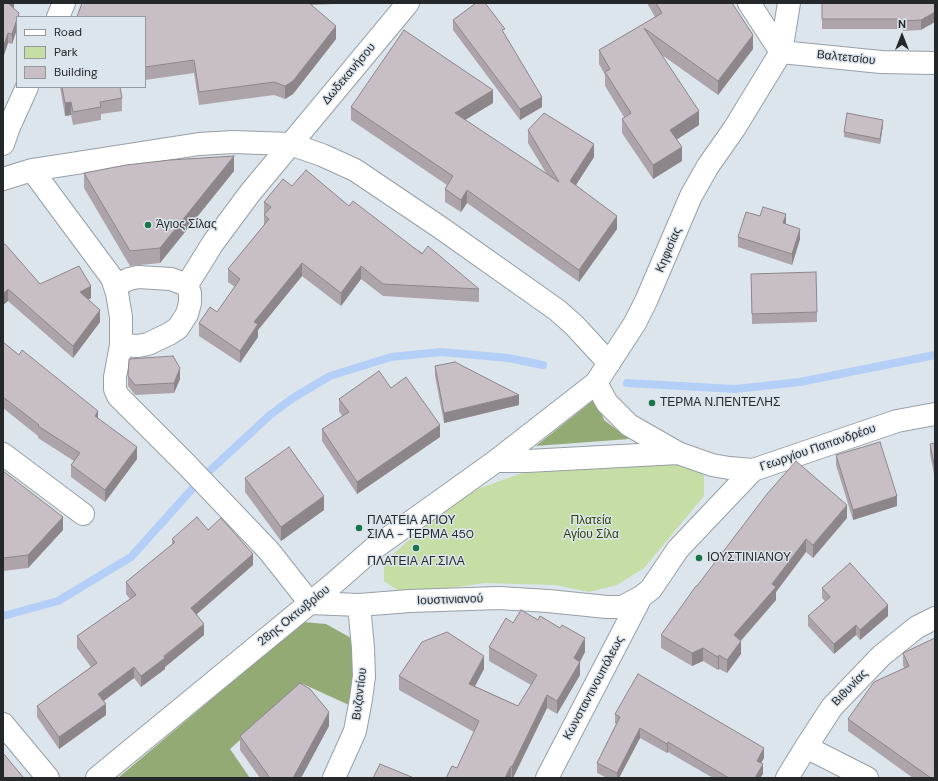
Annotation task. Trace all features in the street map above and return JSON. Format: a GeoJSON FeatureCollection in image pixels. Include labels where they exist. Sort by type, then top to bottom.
{"type":"FeatureCollection","features":[{"type":"Feature","properties":{"kind":"street"},"geometry":{"type":"LineString","coordinates":[[58,16],[64,3]]}},
{"type":"Feature","properties":{"kind":"street","name":"Δωδεκανήσου"},"geometry":{"type":"LineString","coordinates":[[186,284],[213,243],[250,193],[408,3]]}},
{"type":"Feature","properties":{"kind":"street"},"geometry":{"type":"LineString","coordinates":[[749,3],[781,52]]}},
{"type":"Feature","properties":{"kind":"street","name":"Κηφισίας"},"geometry":{"type":"LineString","coordinates":[[496,461],[596,383],[634,323],[646,301],[691,196],[708,166],[734,129],[781,52],[789,3]]}},
{"type":"Feature","properties":{"kind":"street","name":"Βαλτετσίου"},"geometry":{"type":"LineString","coordinates":[[781,52],[881,62],[935,63]]}},
{"type":"Feature","properties":{"kind":"street"},"geometry":{"type":"LineString","coordinates":[[3,144],[27,88]]}},
{"type":"Feature","properties":{"kind":"street"},"geometry":{"type":"LineString","coordinates":[[3,179],[32,170],[199,144],[233,142],[290,144],[322,155],[354,170],[428,220],[556,310],[574,325],[609,362]]}},
{"type":"Feature","properties":{"kind":"street"},"geometry":{"type":"LineString","coordinates":[[32,170],[112,278],[121,317],[121,345],[115,377],[115,389],[118,396],[186,464],[269,551],[310,603]]}},
{"type":"Feature","properties":{"kind":"street"},"geometry":{"type":"LineString","coordinates":[[115,286],[128,279],[138,277],[171,280],[186,284],[190,293],[190,303],[187,314],[178,328],[148,344],[138,346],[121,345]]}},
{"type":"Feature","properties":{"kind":"street","name":"Γεωργίου Παπανδρέου"},"geometry":{"type":"LineString","coordinates":[[596,383],[607,403],[629,424],[678,453],[712,465],[729,468],[752,470],[897,421],[935,414]]}},
{"type":"Feature","properties":{"kind":"street","name":"Γεωργίου Παπανδρέου"},"geometry":{"type":"LineString","coordinates":[[496,461],[526,461],[678,453]]}},
{"type":"Feature","properties":{"kind":"street"},"geometry":{"type":"LineString","coordinates":[[3,454],[83,514]]}},
{"type":"Feature","properties":{"kind":"street","name":"28ης Οκτωβρίου"},"geometry":{"type":"LineString","coordinates":[[97,778],[310,603],[373,549],[496,461]]}},
{"type":"Feature","properties":{"kind":"street","name":"Κωνσταντινουπόλεως"},"geometry":{"type":"LineString","coordinates":[[590,606],[607,608],[622,607],[641,597],[650,589],[678,549],[752,470]]}},
{"type":"Feature","properties":{"kind":"street","name":"Κωνσταντινουπόλεως"},"geometry":{"type":"LineString","coordinates":[[547,778],[641,597]]}},
{"type":"Feature","properties":{"kind":"street","name":"Ιουστινιανού"},"geometry":{"type":"LineString","coordinates":[[310,603],[359,605],[410,601],[499,598],[548,601],[590,606]]}},
{"type":"Feature","properties":{"kind":"street","name":"Βυζαντίου"},"geometry":{"type":"LineString","coordinates":[[334,778],[355,731],[361,699],[363,669],[359,605]]}},
{"type":"Feature","properties":{"kind":"street","name":"Βιθυνίας"},"geometry":{"type":"LineString","coordinates":[[787,778],[832,707],[881,656],[917,627],[935,618]]}},
{"type":"Feature","properties":{"kind":"street"},"geometry":{"type":"LineString","coordinates":[[3,724],[48,778]]}},
{"type":"Feature","properties":{"kind":"street"},"geometry":{"type":"LineString","coordinates":[[806,747],[866,778]]}},
{"type":"Feature","properties":{"kind":"green space"},"geometry":{"type":"Polygon","coordinates":[[[596,398],[604,420],[629,439],[536,446],[596,398]]]}},
{"type":"Feature","properties":{"kind":"green space","name":"Πλατεία Αγίου Σίλα"},"geometry":{"type":"Polygon","coordinates":[[[637,462],[687,464],[704,475],[704,496],[644,568],[617,585],[589,592],[555,585],[484,583],[404,595],[384,581],[384,562],[447,507],[475,490],[525,472],[637,462]]]}},
{"type":"Feature","properties":{"kind":"green space"},"geometry":{"type":"Polygon","coordinates":[[[303,622],[326,624],[353,639],[357,667],[349,705],[303,684],[230,749],[250,778],[118,778],[303,622]]]}},
{"type":"Feature","properties":{"kind":"building"},"geometry":{"type":"Polygon","coordinates":[[[3,3],[10,3],[9,4],[19,13],[18,16],[16,16],[16,22],[12,34],[8,33],[3,48],[3,3]]]}},
{"type":"Feature","properties":{"kind":"building"},"geometry":{"type":"Polygon","coordinates":[[[82,3],[309,3],[336,26],[293,81],[285,86],[274,82],[199,92],[194,60],[146,67],[146,16],[77,16],[82,3]]]}},
{"type":"Feature","properties":{"kind":"building"},"geometry":{"type":"Polygon","coordinates":[[[476,3],[485,3],[505,29],[502,30],[542,97],[520,109],[453,20],[476,3]]]}},
{"type":"Feature","properties":{"kind":"building"},"geometry":{"type":"Polygon","coordinates":[[[656,3],[732,3],[753,35],[718,81],[644,28],[699,111],[670,130],[682,147],[653,165],[622,119],[631,113],[605,72],[610,69],[599,50],[662,13],[656,3]]]}},
{"type":"Feature","properties":{"kind":"building"},"geometry":{"type":"Polygon","coordinates":[[[822,3],[935,3],[935,12],[921,20],[822,19],[822,3]]]}},
{"type":"Feature","properties":{"kind":"building"},"geometry":{"type":"Polygon","coordinates":[[[404,30],[493,90],[455,113],[559,182],[528,130],[544,113],[594,144],[570,181],[617,216],[579,270],[467,190],[461,200],[445,189],[453,176],[351,107],[404,30]]]}},
{"type":"Feature","properties":{"kind":"building"},"geometry":{"type":"Polygon","coordinates":[[[62,88],[120,88],[122,98],[100,102],[101,107],[73,112],[71,102],[65,103],[62,88]]]}},
{"type":"Feature","properties":{"kind":"building"},"geometry":{"type":"Polygon","coordinates":[[[847,113],[883,120],[880,139],[844,132],[847,113]]]}},
{"type":"Feature","properties":{"kind":"building","name":"Άγιος Σίλας"},"geometry":{"type":"Polygon","coordinates":[[[234,156],[160,248],[130,251],[84,173],[126,165],[170,160],[234,156]]]}},
{"type":"Feature","properties":{"kind":"building"},"geometry":{"type":"Polygon","coordinates":[[[306,170],[349,206],[353,201],[422,254],[428,246],[479,289],[383,284],[361,266],[341,293],[302,263],[254,322],[258,324],[240,351],[199,323],[210,307],[217,312],[240,279],[228,269],[269,219],[264,215],[271,207],[264,202],[283,179],[292,186],[306,170]]]}},
{"type":"Feature","properties":{"kind":"building"},"geometry":{"type":"Polygon","coordinates":[[[763,207],[786,214],[783,223],[800,229],[792,254],[738,237],[746,212],[760,216],[763,207]]]}},
{"type":"Feature","properties":{"kind":"building"},"geometry":{"type":"Polygon","coordinates":[[[5,244],[40,284],[79,266],[91,286],[80,292],[100,310],[73,346],[8,289],[3,294],[3,245],[5,244]]]}},
{"type":"Feature","properties":{"kind":"building"},"geometry":{"type":"Polygon","coordinates":[[[816,272],[817,312],[752,314],[751,274],[816,272]]]}},
{"type":"Feature","properties":{"kind":"building"},"geometry":{"type":"Polygon","coordinates":[[[3,342],[19,355],[22,350],[98,411],[95,416],[137,447],[105,490],[71,465],[80,453],[38,426],[39,425],[3,397],[3,342]]]}},
{"type":"Feature","properties":{"kind":"building"},"geometry":{"type":"Polygon","coordinates":[[[173,356],[180,368],[174,383],[135,385],[128,376],[129,359],[173,356]]]}},
{"type":"Feature","properties":{"kind":"building"},"geometry":{"type":"Polygon","coordinates":[[[455,362],[519,395],[444,413],[435,366],[455,362]]]}},
{"type":"Feature","properties":{"kind":"building"},"geometry":{"type":"Polygon","coordinates":[[[379,371],[391,388],[406,377],[440,425],[357,482],[322,429],[349,412],[339,399],[379,371]]]}},
{"type":"Feature","properties":{"kind":"building"},"geometry":{"type":"Polygon","coordinates":[[[880,442],[897,496],[853,510],[836,455],[880,442]]]}},
{"type":"Feature","properties":{"kind":"building"},"geometry":{"type":"Polygon","coordinates":[[[935,443],[935,469],[930,444],[935,443]]]}},
{"type":"Feature","properties":{"kind":"building"},"geometry":{"type":"Polygon","coordinates":[[[289,447],[324,496],[281,527],[245,478],[289,447]]]}},
{"type":"Feature","properties":{"kind":"building"},"geometry":{"type":"Polygon","coordinates":[[[796,461],[847,505],[813,545],[806,539],[772,584],[776,587],[734,635],[741,641],[727,660],[719,655],[718,657],[703,648],[692,653],[661,635],[696,586],[767,494],[796,461]]]}},
{"type":"Feature","properties":{"kind":"building"},"geometry":{"type":"Polygon","coordinates":[[[3,471],[63,517],[28,555],[3,558],[3,471]]]}},
{"type":"Feature","properties":{"kind":"building"},"geometry":{"type":"Polygon","coordinates":[[[197,517],[208,530],[221,518],[253,554],[191,608],[204,624],[164,656],[165,658],[141,676],[134,667],[98,694],[106,704],[59,737],[37,706],[97,663],[77,636],[136,595],[126,582],[175,542],[172,539],[197,517]]]}},
{"type":"Feature","properties":{"kind":"building"},"geometry":{"type":"Polygon","coordinates":[[[850,563],[888,605],[860,630],[856,625],[834,644],[808,616],[830,597],[822,588],[850,563]]]}},
{"type":"Feature","properties":{"kind":"building"},"geometry":{"type":"Polygon","coordinates":[[[521,610],[538,620],[540,616],[560,628],[562,625],[585,638],[574,658],[580,662],[557,701],[547,695],[512,767],[511,766],[505,778],[446,778],[452,766],[457,768],[479,721],[399,676],[422,642],[447,632],[484,656],[469,684],[518,706],[537,675],[489,647],[506,618],[513,623],[521,610]]]}},
{"type":"Feature","properties":{"kind":"building"},"geometry":{"type":"Polygon","coordinates":[[[935,638],[935,778],[931,778],[848,719],[874,682],[909,666],[903,653],[935,638]]]}},
{"type":"Feature","properties":{"kind":"building"},"geometry":{"type":"Polygon","coordinates":[[[638,674],[764,748],[757,761],[763,764],[755,778],[729,778],[668,742],[667,744],[640,728],[617,773],[597,763],[620,717],[615,714],[638,674]]]}},
{"type":"Feature","properties":{"kind":"building"},"geometry":{"type":"Polygon","coordinates":[[[300,683],[310,689],[329,712],[293,778],[270,778],[240,736],[300,683]]]}},
{"type":"Feature","properties":{"kind":"building"},"geometry":{"type":"Polygon","coordinates":[[[3,753],[23,777],[3,778],[3,753]]]}},
{"type":"Feature","properties":{"kind":"building"},"geometry":{"type":"Polygon","coordinates":[[[380,764],[414,778],[373,778],[380,764]]]}},
{"type":"Feature","properties":{"kind":"waterway"},"geometry":{"type":"LineString","coordinates":[[3,616],[58,601],[131,557],[202,478],[270,415],[293,398],[330,376],[391,357],[441,352],[508,358],[543,365]]}},
{"type":"Feature","properties":{"kind":"waterway"},"geometry":{"type":"LineString","coordinates":[[627,383],[735,389],[800,382],[935,355]]}},
{"type":"Feature","properties":{"kind":"place","name":"Άγιος Σίλας"},"geometry":{"type":"Point","coordinates":[148,225]}},
{"type":"Feature","properties":{"kind":"place","name":"ΤΕΡΜΑ Ν.ΠΕΝΤΕΛΗΣ"},"geometry":{"type":"Point","coordinates":[652,403]}},
{"type":"Feature","properties":{"kind":"place","name":"ΠΛΑΤΕΙΑ ΑΓΙΟΥ ΣΙΛΑ - ΤΕΡΜΑ 450"},"geometry":{"type":"Point","coordinates":[359,528]}},
{"type":"Feature","properties":{"kind":"place","name":"ΠΛΑΤΕΙΑ ΑΓ.ΣΙΛΑ"},"geometry":{"type":"Point","coordinates":[416,548]}},
{"type":"Feature","properties":{"kind":"place","name":"ΙΟΥΣΤΙΝΙΑΝΟΥ"},"geometry":{"type":"Point","coordinates":[699,558]}}]}
